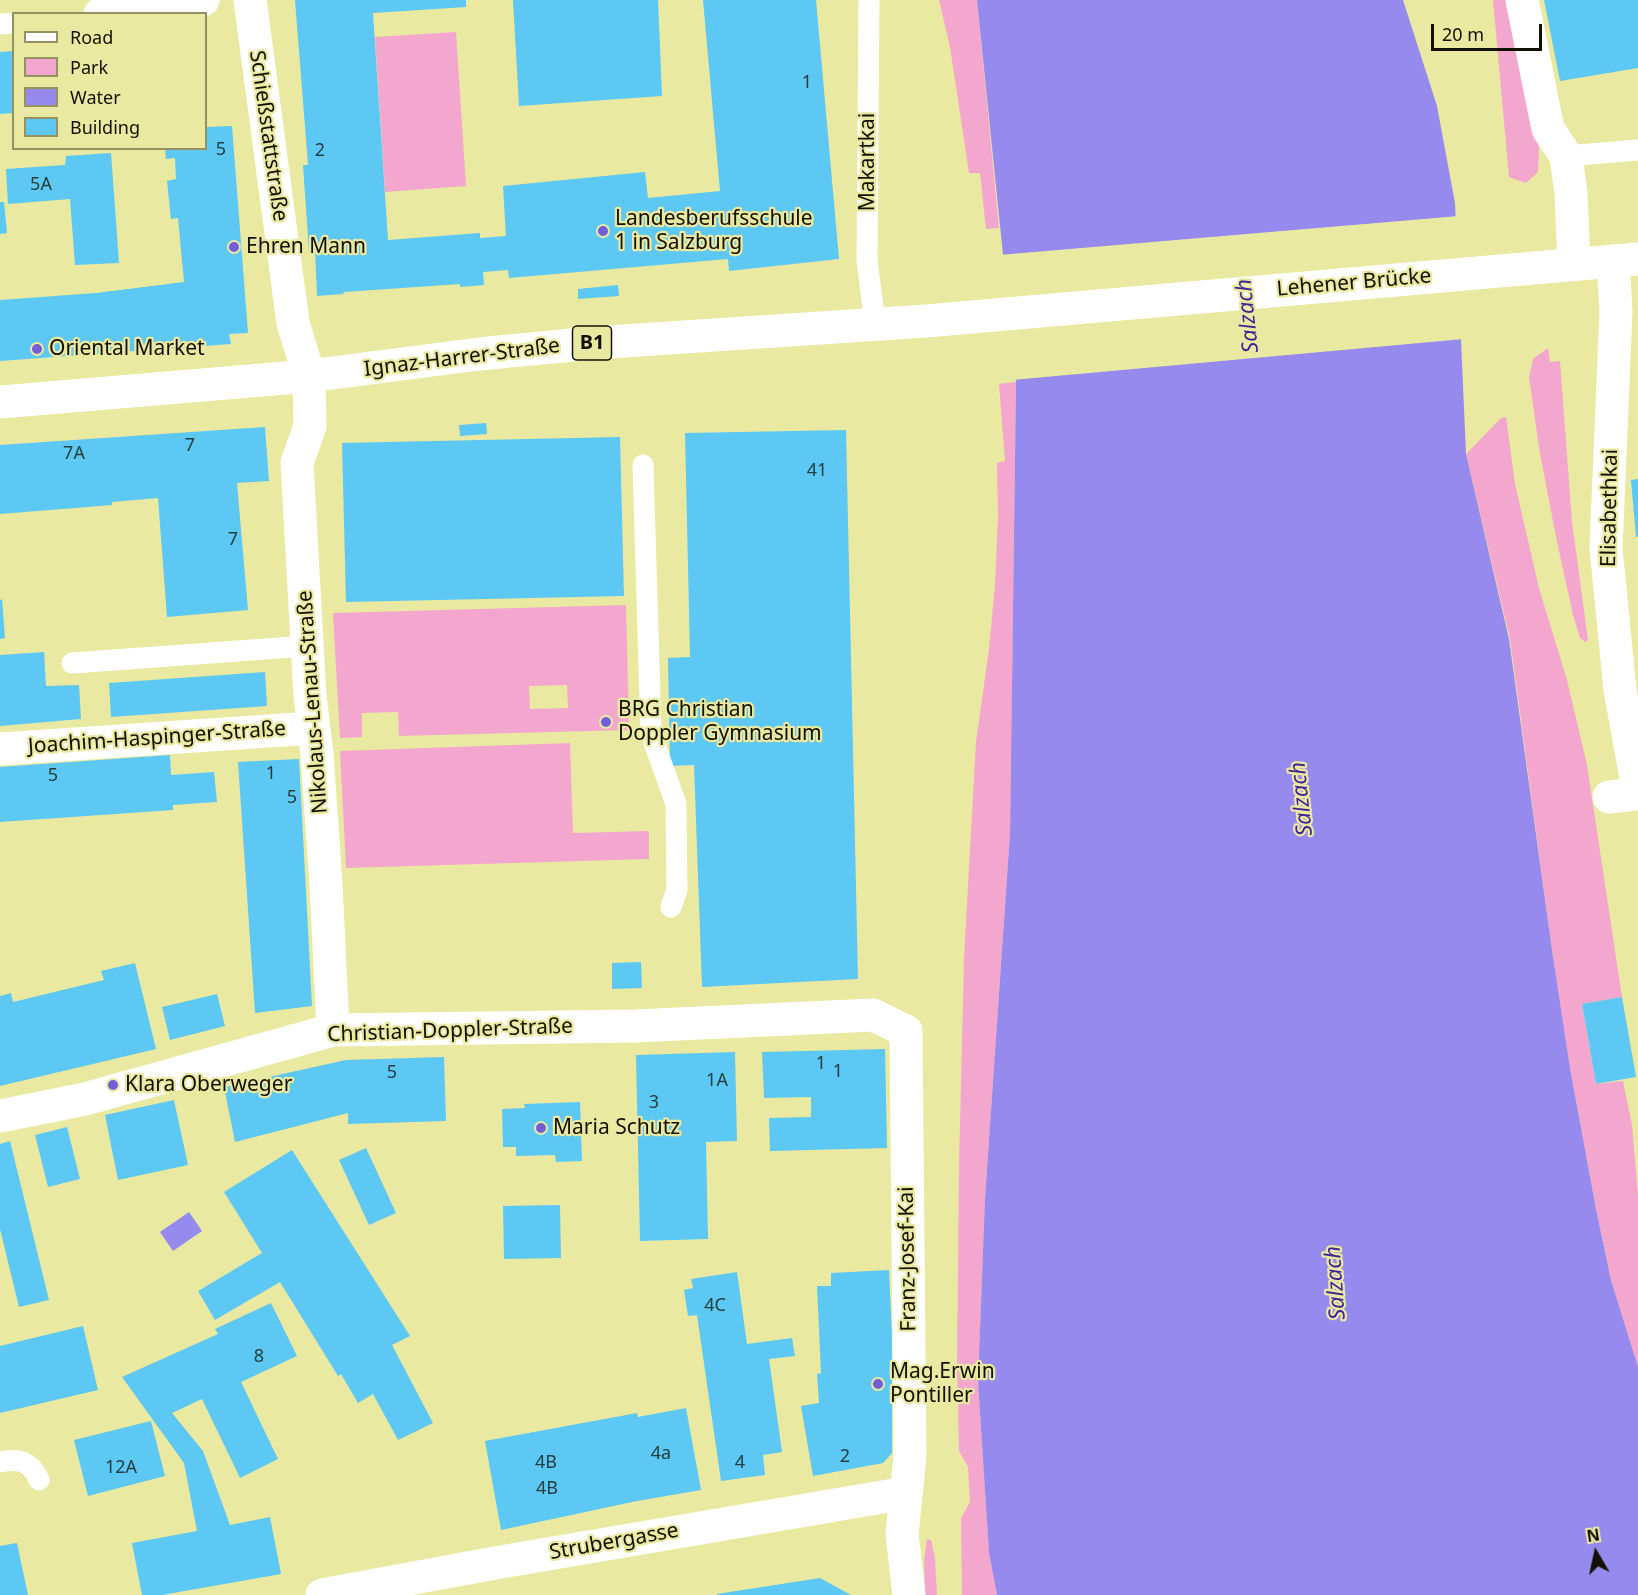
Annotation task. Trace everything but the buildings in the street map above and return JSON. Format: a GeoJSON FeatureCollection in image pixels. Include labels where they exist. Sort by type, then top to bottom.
{"type":"FeatureCollection","features":[{"type":"Feature","properties":{"kind":"street"},"geometry":{"type":"LineString","coordinates":[[115,12],[204,0]]}},
{"type":"Feature","properties":{"kind":"street","name":"Schießstattstraße"},"geometry":{"type":"LineString","coordinates":[[250,0],[293,323],[309,376]]}},
{"type":"Feature","properties":{"kind":"street"},"geometry":{"type":"LineString","coordinates":[[1522,0],[1548,129],[1566,156],[1571,194],[1570,264]]}},
{"type":"Feature","properties":{"kind":"street","name":"B1"},"geometry":{"type":"LineString","coordinates":[[1570,264],[1626,260]]}},
{"type":"Feature","properties":{"kind":"street","name":"Elisabethkai"},"geometry":{"type":"LineString","coordinates":[[1626,260],[1616,311],[1606,548],[1628,793]]}},
{"type":"Feature","properties":{"kind":"street","name":"Lehener Brücke"},"geometry":{"type":"LineString","coordinates":[[926,321],[1570,264]]}},
{"type":"Feature","properties":{"kind":"street","name":"Ignaz-Harrer-Straße"},"geometry":{"type":"LineString","coordinates":[[0,402],[309,376],[490,352],[605,342],[926,321]]}},
{"type":"Feature","properties":{"kind":"street","name":"Nikolaus-Lenau-Straße"},"geometry":{"type":"LineString","coordinates":[[309,376],[310,426],[297,463],[307,646],[325,873],[333,1030]]}},
{"type":"Feature","properties":{"kind":"street","name":"Joachim-Haspinger-Straße"},"geometry":{"type":"LineString","coordinates":[[0,749],[313,728]]}},
{"type":"Feature","properties":{"kind":"street","name":"Christian-Doppler-Straße"},"geometry":{"type":"LineString","coordinates":[[0,1116],[85,1099],[333,1030],[635,1026],[873,1015],[906,1031]]}},
{"type":"Feature","properties":{"kind":"street","name":"Franz-Josef-Kai"},"geometry":{"type":"LineString","coordinates":[[906,1031],[910,1456],[902,1534],[909,1595]]}},
{"type":"Feature","properties":{"kind":"street","name":"Strubergasse"},"geometry":{"type":"LineString","coordinates":[[322,1595],[378,1590],[795,1511],[906,1493]]}},
{"type":"Feature","properties":{"kind":"lane","name":"Makartkai"},"geometry":{"type":"LineString","coordinates":[[869,0],[867,260],[875,324]]}},
{"type":"Feature","properties":{"kind":"lane"},"geometry":{"type":"LineString","coordinates":[[1566,156],[1638,150]]}},
{"type":"Feature","properties":{"kind":"lane"},"geometry":{"type":"LineString","coordinates":[[643,465],[651,734],[676,804],[677,890],[671,907]]}},
{"type":"Feature","properties":{"kind":"lane"},"geometry":{"type":"LineString","coordinates":[[72,663],[307,646]]}},
{"type":"Feature","properties":{"kind":"lane"},"geometry":{"type":"LineString","coordinates":[[0,1462],[12,1459],[27,1463],[39,1480]]}},
{"type":"Feature","properties":{"kind":"green space"},"geometry":{"type":"Polygon","coordinates":[[[939,0],[977,0],[999,228],[986,229],[980,173],[969,173],[950,47],[939,0]]]}},
{"type":"Feature","properties":{"kind":"green space"},"geometry":{"type":"Polygon","coordinates":[[[1493,0],[1510,0],[1539,148],[1538,172],[1526,183],[1509,177],[1493,0]]]}},
{"type":"Feature","properties":{"kind":"green space"},"geometry":{"type":"Polygon","coordinates":[[[456,32],[466,186],[385,192],[375,37],[456,32]]]}},
{"type":"Feature","properties":{"kind":"green space"},"geometry":{"type":"Polygon","coordinates":[[[1548,348],[1550,362],[1560,361],[1572,522],[1588,640],[1585,642],[1580,638],[1573,615],[1556,537],[1539,448],[1529,377],[1533,359],[1548,348]]]}},
{"type":"Feature","properties":{"kind":"green space"},"geometry":{"type":"Polygon","coordinates":[[[1016,382],[1010,833],[985,1198],[978,1381],[989,1553],[997,1595],[962,1595],[961,1518],[970,1502],[968,1467],[959,1451],[957,1364],[964,958],[976,742],[995,585],[998,517],[997,463],[1005,461],[999,384],[1016,382]]]}},
{"type":"Feature","properties":{"kind":"green space"},"geometry":{"type":"Polygon","coordinates":[[[1506,417],[1515,484],[1539,588],[1567,680],[1587,765],[1622,997],[1582,1004],[1596,1084],[1623,1081],[1632,1125],[1638,1195],[1638,1367],[1611,1280],[1596,1209],[1570,1068],[1552,950],[1510,639],[1466,454],[1501,418],[1506,417]]]}},
{"type":"Feature","properties":{"kind":"green space"},"geometry":{"type":"Polygon","coordinates":[[[626,605],[629,730],[399,736],[398,712],[362,713],[362,737],[340,738],[333,613],[626,605]],[[567,685],[529,686],[530,709],[568,708],[567,685]]]}},
{"type":"Feature","properties":{"kind":"green space"},"geometry":{"type":"Polygon","coordinates":[[[570,743],[573,833],[649,831],[649,859],[346,868],[340,751],[570,743]]]}},
{"type":"Feature","properties":{"kind":"green space"},"geometry":{"type":"Polygon","coordinates":[[[927,1539],[931,1540],[935,1558],[937,1595],[925,1595],[924,1560],[927,1539]]]}},
{"type":"Feature","properties":{"kind":"water","name":"Salzach"},"geometry":{"type":"Polygon","coordinates":[[[977,0],[1403,0],[1437,106],[1455,203],[1466,454],[1509,639],[1570,1068],[1596,1209],[1611,1280],[1638,1367],[1638,1595],[997,1595],[989,1553],[978,1381],[985,1198],[1010,833],[1016,382],[977,0]]]}},
{"type":"Feature","properties":{"kind":"water"},"geometry":{"type":"Polygon","coordinates":[[[189,1212],[202,1231],[173,1251],[160,1232],[189,1212]]]}},
{"type":"Feature","properties":{"kind":"pier"},"geometry":{"type":"Polygon","coordinates":[[[1459,216],[1464,339],[1012,380],[999,255],[1459,216]]]}},
{"type":"Feature","properties":{"kind":"place","name":"Landesberufsschule 1 in Salzburg"},"geometry":{"type":"Point","coordinates":[603,231]}},
{"type":"Feature","properties":{"kind":"place","name":"Ehren Mann"},"geometry":{"type":"Point","coordinates":[234,247]}},
{"type":"Feature","properties":{"kind":"place","name":"Oriental Market"},"geometry":{"type":"Point","coordinates":[37,349]}},
{"type":"Feature","properties":{"kind":"place","name":"BRG Christian Doppler Gymnasium"},"geometry":{"type":"Point","coordinates":[606,722]}},
{"type":"Feature","properties":{"kind":"place","name":"Klara Oberweger"},"geometry":{"type":"Point","coordinates":[113,1085]}},
{"type":"Feature","properties":{"kind":"place","name":"Maria Schutz"},"geometry":{"type":"Point","coordinates":[541,1128]}},
{"type":"Feature","properties":{"kind":"place","name":"Mag.Erwin Pontiller"},"geometry":{"type":"Point","coordinates":[878,1384]}}]}
